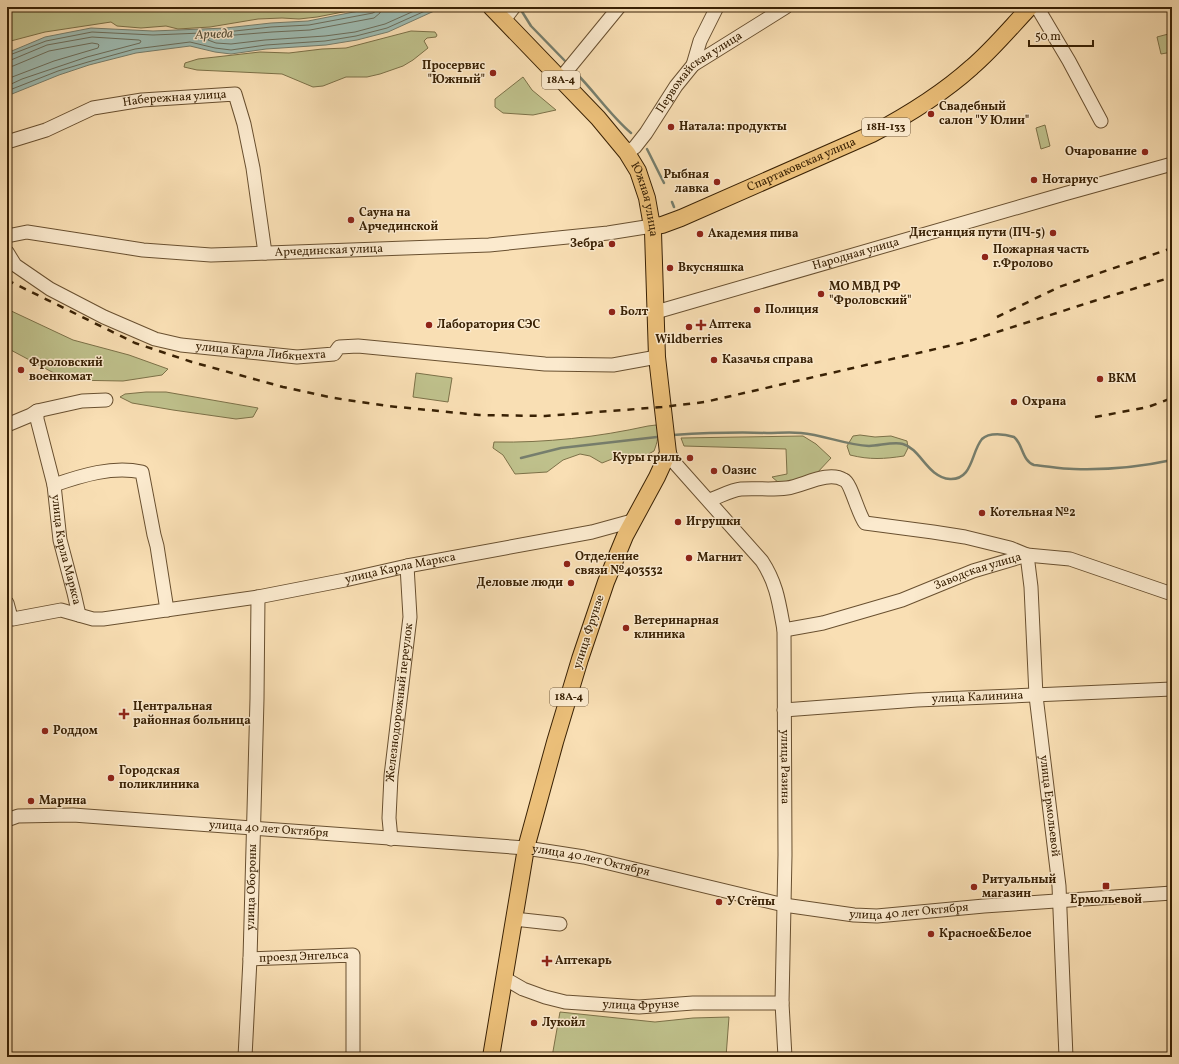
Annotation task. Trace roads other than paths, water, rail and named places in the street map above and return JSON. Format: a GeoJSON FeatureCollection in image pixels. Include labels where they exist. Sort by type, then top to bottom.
{"type":"FeatureCollection","features":[{"type":"Feature","properties":{"kind":"main road","name":"Спартаковская улица"},"geometry":{"type":"LineString","coordinates":[[652,226],[662,225],[681,218],[872,134],[900,119],[926,103],[973,67],[1030,7]]}},
{"type":"Feature","properties":{"kind":"main road","name":"Южная улица"},"geometry":{"type":"LineString","coordinates":[[496,12],[598,118],[627,153],[638,171],[645,188],[652,226],[657,357],[667,448]]}},
{"type":"Feature","properties":{"kind":"main road","name":"улица Фрунзе"},"geometry":{"type":"LineString","coordinates":[[491,1057],[526,848],[553,749],[580,659],[606,582],[632,521],[666,459],[667,448]]}},
{"type":"Feature","properties":{"kind":"street"},"geometry":{"type":"LineString","coordinates":[[496,12],[514,7]]}},
{"type":"Feature","properties":{"kind":"street"},"geometry":{"type":"LineString","coordinates":[[560,79],[619,7]]}},
{"type":"Feature","properties":{"kind":"street"},"geometry":{"type":"LineString","coordinates":[[693,65],[700,41],[717,7]]}},
{"type":"Feature","properties":{"kind":"street","name":"Первомайская улица"},"geometry":{"type":"LineString","coordinates":[[627,153],[635,147],[646,133],[676,86],[693,65],[786,7]]}},
{"type":"Feature","properties":{"kind":"street"},"geometry":{"type":"LineString","coordinates":[[1037,7],[1069,61],[1101,121]]}},
{"type":"Feature","properties":{"kind":"street","name":"Набережная улица"},"geometry":{"type":"LineString","coordinates":[[7,142],[46,130],[93,108],[142,100],[235,94],[244,124],[253,168],[265,253]]}},
{"type":"Feature","properties":{"kind":"street","name":"Народная улица"},"geometry":{"type":"LineString","coordinates":[[656,312],[1172,164]]}},
{"type":"Feature","properties":{"kind":"street","name":"Арчединская улица"},"geometry":{"type":"LineString","coordinates":[[7,236],[27,232],[143,250],[211,255],[489,245],[608,233],[652,226]]}},
{"type":"Feature","properties":{"kind":"street","name":"улица Карла Либкнехта"},"geometry":{"type":"LineString","coordinates":[[7,252],[15,265],[50,289],[111,320],[155,339],[181,345],[297,357],[334,354],[339,347],[358,346],[545,364],[613,365],[657,357]]}},
{"type":"Feature","properties":{"kind":"street"},"geometry":{"type":"LineString","coordinates":[[7,425],[31,416],[37,411],[82,401],[106,400]]}},
{"type":"Feature","properties":{"kind":"street","name":"улица Карла Маркса"},"geometry":{"type":"LineString","coordinates":[[37,411],[37,419],[54,485],[60,540],[79,615]]}},
{"type":"Feature","properties":{"kind":"street","name":"улица Разина"},"geometry":{"type":"LineString","coordinates":[[667,448],[673,461],[762,561],[776,587],[784,630],[784,905],[782,1003],[785,1057]]}},
{"type":"Feature","properties":{"kind":"street","name":"улица Карла Маркса"},"geometry":{"type":"LineString","coordinates":[[54,485],[100,472],[129,469],[142,472],[157,546],[167,610]]}},
{"type":"Feature","properties":{"kind":"street"},"geometry":{"type":"LineString","coordinates":[[709,500],[740,490],[788,488],[820,478],[844,479],[849,484],[860,517],[868,525],[965,537],[1010,548],[1027,555]]}},
{"type":"Feature","properties":{"kind":"street","name":"улица Карла Маркса"},"geometry":{"type":"LineString","coordinates":[[7,603],[13,619],[61,610],[93,619],[103,619],[258,597],[407,566],[587,533],[632,521]]}},
{"type":"Feature","properties":{"kind":"street","name":"Заводская улица"},"geometry":{"type":"LineString","coordinates":[[784,630],[823,623],[902,600],[973,571],[1027,555],[1070,559],[1172,594]]}},
{"type":"Feature","properties":{"kind":"street","name":"улица Ермольевой"},"geometry":{"type":"LineString","coordinates":[[1027,555],[1031,587],[1036,696],[1060,902],[1066,1057]]}},
{"type":"Feature","properties":{"kind":"street","name":"Железнодорожный переулок"},"geometry":{"type":"LineString","coordinates":[[391,838],[389,818],[392,776],[398,709],[410,617],[407,566]]}},
{"type":"Feature","properties":{"kind":"street","name":"улица Обороны"},"geometry":{"type":"LineString","coordinates":[[245,1057],[250,959],[257,699],[258,597]]}},
{"type":"Feature","properties":{"kind":"street","name":"улица Калинина"},"geometry":{"type":"LineString","coordinates":[[784,710],[917,700],[1172,689]]}},
{"type":"Feature","properties":{"kind":"street","name":"улица 40 лет Октября"},"geometry":{"type":"LineString","coordinates":[[7,820],[18,816],[73,815],[526,848],[584,857],[784,905],[833,913],[877,916],[984,906],[1060,902],[1172,893]]}},
{"type":"Feature","properties":{"kind":"street"},"geometry":{"type":"LineString","coordinates":[[514,919],[560,924]]}},
{"type":"Feature","properties":{"kind":"street","name":"проезд Энгельса"},"geometry":{"type":"LineString","coordinates":[[250,959],[353,955],[353,1057]]}},
{"type":"Feature","properties":{"kind":"street","name":"улица Фрунзе"},"geometry":{"type":"LineString","coordinates":[[504,978],[523,989],[565,1002],[639,1007],[693,1003],[782,1003]]}},
{"type":"Feature","properties":{"kind":"water","name":"Арчеда"},"geometry":{"type":"Polygon","coordinates":[[[379,7],[443,7],[388,32],[357,40],[326,45],[266,49],[231,54],[190,46],[136,53],[89,65],[59,75],[7,96],[7,53],[45,37],[91,28],[153,31],[226,28],[308,21],[379,7]]]}},
{"type":"Feature","properties":{"kind":"waterway"},"geometry":{"type":"LineString","coordinates":[[521,10],[531,26],[567,63]]}},
{"type":"Feature","properties":{"kind":"waterway"},"geometry":{"type":"LineString","coordinates":[[575,72],[616,119],[631,133]]}},
{"type":"Feature","properties":{"kind":"waterway"},"geometry":{"type":"LineString","coordinates":[[647,149],[664,183]]}},
{"type":"Feature","properties":{"kind":"waterway"},"geometry":{"type":"LineString","coordinates":[[672,202],[674,207]]}},
{"type":"Feature","properties":{"kind":"waterway"},"geometry":{"type":"LineString","coordinates":[[673,435],[720,433],[797,433],[810,434],[843,442],[869,446],[899,443],[915,451],[935,473],[950,479],[958,478],[963,475],[970,464],[978,444],[982,439],[993,434],[1002,434],[1014,437],[1027,460],[1034,465],[1069,469],[1098,469],[1123,468],[1172,460]]}},
{"type":"Feature","properties":{"kind":"waterway"},"geometry":{"type":"LineString","coordinates":[[521,458],[561,448],[657,437]]}},
{"type":"Feature","properties":{"kind":"railway"},"geometry":{"type":"LineString","coordinates":[[997,317],[1059,287],[1172,248]]}},
{"type":"Feature","properties":{"kind":"railway"},"geometry":{"type":"LineString","coordinates":[[7,280],[135,343],[192,362],[283,387],[334,398],[388,406],[479,415],[545,416],[662,407],[705,402],[966,342],[1172,277]]}},
{"type":"Feature","properties":{"kind":"railway"},"geometry":{"type":"LineString","coordinates":[[1095,417],[1148,407],[1172,398]]}},
{"type":"Feature","properties":{"kind":"place","name":"Просервис \"Южный\""},"geometry":{"type":"Point","coordinates":[493,73]}},
{"type":"Feature","properties":{"kind":"place","name":"Свадебный салон \"У Юлии\""},"geometry":{"type":"Point","coordinates":[931,114]}},
{"type":"Feature","properties":{"kind":"place","name":"Натала: продукты"},"geometry":{"type":"Point","coordinates":[671,127]}},
{"type":"Feature","properties":{"kind":"place","name":"Очарование"},"geometry":{"type":"Point","coordinates":[1145,152]}},
{"type":"Feature","properties":{"kind":"place","name":"Нотариус"},"geometry":{"type":"Point","coordinates":[1034,180]}},
{"type":"Feature","properties":{"kind":"place","name":"Рыбная лавка"},"geometry":{"type":"Point","coordinates":[717,182]}},
{"type":"Feature","properties":{"kind":"place","name":"Сауна на Арчединской"},"geometry":{"type":"Point","coordinates":[351,220]}},
{"type":"Feature","properties":{"kind":"place","name":"Дистанция пути (ПЧ-5)"},"geometry":{"type":"Point","coordinates":[1053,233]}},
{"type":"Feature","properties":{"kind":"place","name":"Академия пива"},"geometry":{"type":"Point","coordinates":[700,234]}},
{"type":"Feature","properties":{"kind":"place","name":"Зебра"},"geometry":{"type":"Point","coordinates":[612,244]}},
{"type":"Feature","properties":{"kind":"place","name":"Пожарная часть г.Фролово"},"geometry":{"type":"Point","coordinates":[985,257]}},
{"type":"Feature","properties":{"kind":"place","name":"Вкусняшка"},"geometry":{"type":"Point","coordinates":[670,268]}},
{"type":"Feature","properties":{"kind":"place","name":"МО МВД РФ \"Фроловский\""},"geometry":{"type":"Point","coordinates":[821,294]}},
{"type":"Feature","properties":{"kind":"place","name":"Полиция"},"geometry":{"type":"Point","coordinates":[757,310]}},
{"type":"Feature","properties":{"kind":"place","name":"Болт"},"geometry":{"type":"Point","coordinates":[612,312]}},
{"type":"Feature","properties":{"kind":"place","name":"Лаборатория СЭС"},"geometry":{"type":"Point","coordinates":[429,325]}},
{"type":"Feature","properties":{"kind":"place","name":"Аптека"},"geometry":{"type":"Point","coordinates":[701,325]}},
{"type":"Feature","properties":{"kind":"place","name":"Wildberries"},"geometry":{"type":"Point","coordinates":[689,327]}},
{"type":"Feature","properties":{"kind":"place","name":"Казачья справа"},"geometry":{"type":"Point","coordinates":[714,360]}},
{"type":"Feature","properties":{"kind":"place","name":"Фроловский военкомат"},"geometry":{"type":"Point","coordinates":[21,370]}},
{"type":"Feature","properties":{"kind":"place","name":"ВКМ"},"geometry":{"type":"Point","coordinates":[1100,379]}},
{"type":"Feature","properties":{"kind":"place","name":"Охрана"},"geometry":{"type":"Point","coordinates":[1014,402]}},
{"type":"Feature","properties":{"kind":"place","name":"Куры гриль"},"geometry":{"type":"Point","coordinates":[690,458]}},
{"type":"Feature","properties":{"kind":"place","name":"Оазис"},"geometry":{"type":"Point","coordinates":[714,471]}},
{"type":"Feature","properties":{"kind":"place","name":"Котельная №2"},"geometry":{"type":"Point","coordinates":[982,513]}},
{"type":"Feature","properties":{"kind":"place","name":"Игрушки"},"geometry":{"type":"Point","coordinates":[678,522]}},
{"type":"Feature","properties":{"kind":"place","name":"Магнит"},"geometry":{"type":"Point","coordinates":[689,558]}},
{"type":"Feature","properties":{"kind":"place","name":"Отделение связи №403532"},"geometry":{"type":"Point","coordinates":[567,564]}},
{"type":"Feature","properties":{"kind":"place","name":"Деловые люди"},"geometry":{"type":"Point","coordinates":[571,583]}},
{"type":"Feature","properties":{"kind":"place","name":"Ветеринарная клиника"},"geometry":{"type":"Point","coordinates":[626,628]}},
{"type":"Feature","properties":{"kind":"place","name":"Центральная районная больница"},"geometry":{"type":"Point","coordinates":[124,714]}},
{"type":"Feature","properties":{"kind":"place","name":"Роддом"},"geometry":{"type":"Point","coordinates":[45,731]}},
{"type":"Feature","properties":{"kind":"place","name":"Городская поликлиника"},"geometry":{"type":"Point","coordinates":[111,778]}},
{"type":"Feature","properties":{"kind":"place","name":"Марина"},"geometry":{"type":"Point","coordinates":[31,801]}},
{"type":"Feature","properties":{"kind":"place","name":"Ермольевой"},"geometry":{"type":"Point","coordinates":[1106,886]}},
{"type":"Feature","properties":{"kind":"place","name":"Ритуальный магазин"},"geometry":{"type":"Point","coordinates":[974,887]}},
{"type":"Feature","properties":{"kind":"place","name":"У Стёпы"},"geometry":{"type":"Point","coordinates":[719,902]}},
{"type":"Feature","properties":{"kind":"place","name":"Красное&Белое"},"geometry":{"type":"Point","coordinates":[931,934]}},
{"type":"Feature","properties":{"kind":"place","name":"Аптекарь"},"geometry":{"type":"Point","coordinates":[547,961]}},
{"type":"Feature","properties":{"kind":"place","name":"Лукойл"},"geometry":{"type":"Point","coordinates":[534,1023]}}]}
